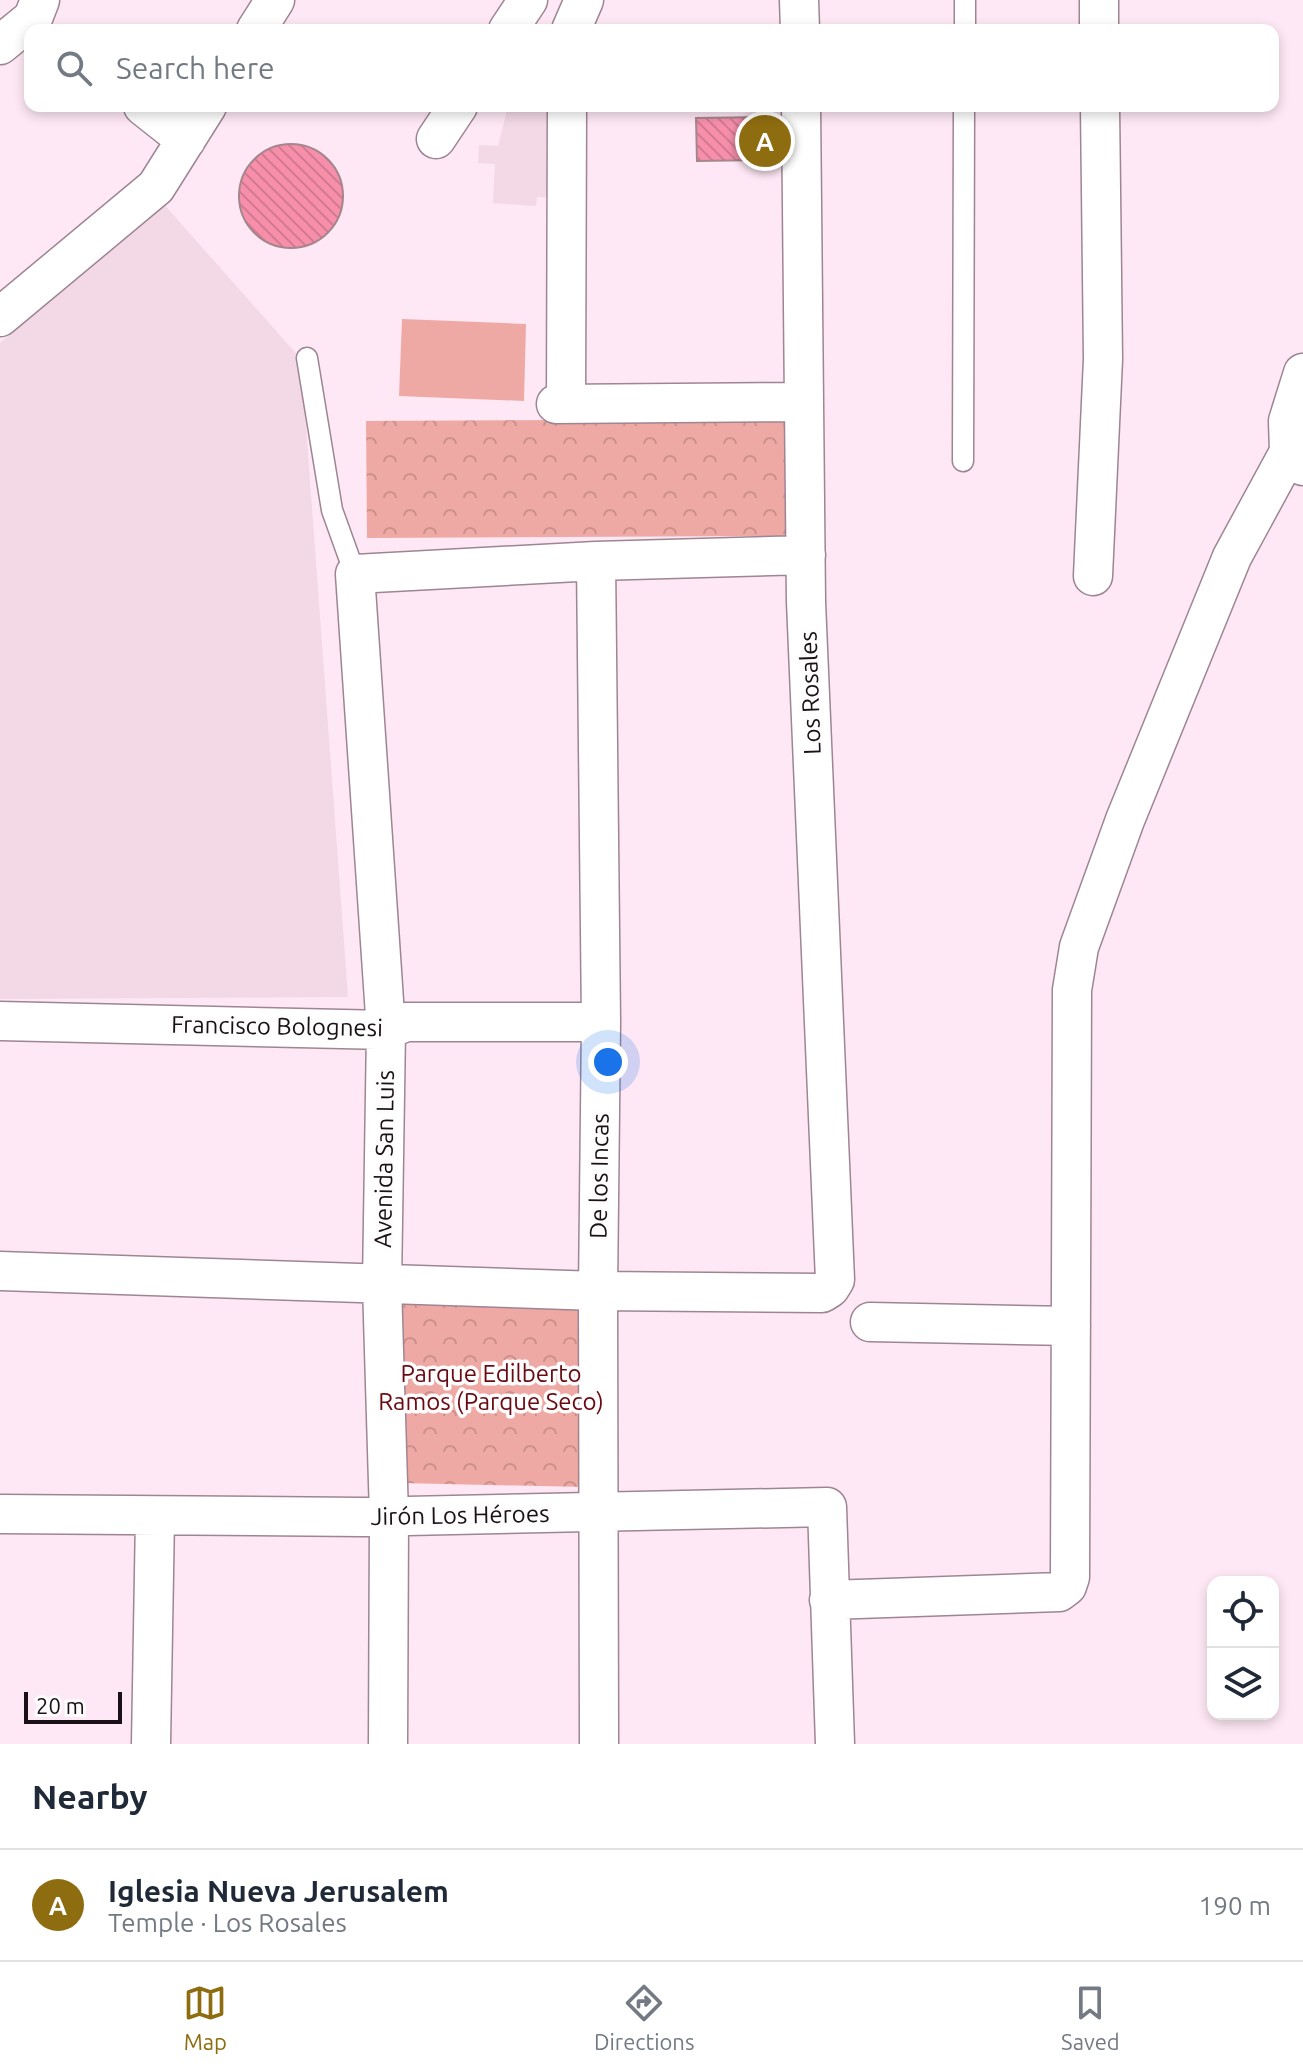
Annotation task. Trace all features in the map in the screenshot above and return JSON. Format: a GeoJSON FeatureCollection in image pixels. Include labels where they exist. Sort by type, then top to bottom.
{"type":"FeatureCollection","features":[{"type":"Feature","properties":{"kind":"street"},"geometry":{"type":"LineString","coordinates":[[260,24],[275,0]]}},
{"type":"Feature","properties":{"kind":"street"},"geometry":{"type":"LineString","coordinates":[[512,24],[528,0]]}},
{"type":"Feature","properties":{"kind":"street"},"geometry":{"type":"LineString","coordinates":[[574,24],[584,0]]}},
{"type":"Feature","properties":{"kind":"street"},"geometry":{"type":"LineString","coordinates":[[799,0],[800,24]]}},
{"type":"Feature","properties":{"kind":"street"},"geometry":{"type":"LineString","coordinates":[[1099,0],[1099,24]]}},
{"type":"Feature","properties":{"kind":"street"},"geometry":{"type":"LineString","coordinates":[[0,45],[24,28]]}},
{"type":"Feature","properties":{"kind":"street"},"geometry":{"type":"LineString","coordinates":[[151,112],[186,140]]}},
{"type":"Feature","properties":{"kind":"street"},"geometry":{"type":"LineString","coordinates":[[0,317],[156,187],[203,112]]}},
{"type":"Feature","properties":{"kind":"street"},"geometry":{"type":"LineString","coordinates":[[436,139],[454,112]]}},
{"type":"Feature","properties":{"kind":"street"},"geometry":{"type":"LineString","coordinates":[[567,112],[561,404],[804,402]]}},
{"type":"Feature","properties":{"kind":"street","name":"Los Rosales"},"geometry":{"type":"LineString","coordinates":[[598,1291],[822,1293],[835,1280],[806,555],[801,112]]}},
{"type":"Feature","properties":{"kind":"street"},"geometry":{"type":"LineString","coordinates":[[1093,576],[1103,359],[1100,112]]}},
{"type":"Feature","properties":{"kind":"street"},"geometry":{"type":"LineString","coordinates":[[835,1744],[829,1600],[1059,1592],[1067,1586],[1070,1577],[1072,990],[1079,947],[1125,820],[1232,557],[1296,459],[1288,421],[1303,373]]}},
{"type":"Feature","properties":{"kind":"street"},"geometry":{"type":"LineString","coordinates":[[355,574],[596,561],[806,555]]}},
{"type":"Feature","properties":{"kind":"street","name":"De los Incas"},"geometry":{"type":"LineString","coordinates":[[596,561],[601,1022],[599,1744]]}},
{"type":"Feature","properties":{"kind":"street","name":"Avenida San Luis"},"geometry":{"type":"LineString","coordinates":[[355,574],[386,1030],[382,1285],[389,1516],[388,1744]]}},
{"type":"Feature","properties":{"kind":"street","name":"Francisco Bolognesi"},"geometry":{"type":"LineString","coordinates":[[0,1021],[386,1030],[406,1022],[601,1022]]}},
{"type":"Feature","properties":{"kind":"street"},"geometry":{"type":"LineString","coordinates":[[0,1271],[598,1291]]}},
{"type":"Feature","properties":{"kind":"street"},"geometry":{"type":"LineString","coordinates":[[870,1322],[1071,1326]]}},
{"type":"Feature","properties":{"kind":"street","name":"Jirón Los Héroes"},"geometry":{"type":"LineString","coordinates":[[0,1514],[389,1516],[827,1507],[829,1600]]}},
{"type":"Feature","properties":{"kind":"street"},"geometry":{"type":"LineString","coordinates":[[151,1744],[155,1516]]}},
{"type":"Feature","properties":{"kind":"lane"},"geometry":{"type":"LineString","coordinates":[[965,0],[965,24]]}},
{"type":"Feature","properties":{"kind":"lane"},"geometry":{"type":"LineString","coordinates":[[963,461],[964,112]]}},
{"type":"Feature","properties":{"kind":"lane"},"geometry":{"type":"LineString","coordinates":[[307,358],[332,510],[355,574]]}},
{"type":"Feature","properties":{"kind":"shaded area"},"geometry":{"type":"Polygon","coordinates":[[[506,112],[551,112],[546,197],[537,197],[536,206],[493,203],[495,164],[478,163],[479,145],[498,146],[506,112]]]}},
{"type":"Feature","properties":{"kind":"shaded area"},"geometry":{"type":"Polygon","coordinates":[[[161,201],[301,359],[348,997],[0,999],[0,343],[161,201]]]}},
{"type":"Feature","properties":{"kind":"green space"},"geometry":{"type":"Polygon","coordinates":[[[402,319],[526,324],[524,401],[399,396],[402,319]]]}},
{"type":"Feature","properties":{"kind":"green space"},"geometry":{"type":"Polygon","coordinates":[[[789,419],[790,536],[367,538],[366,421],[789,419]]]}},
{"type":"Feature","properties":{"kind":"green space","name":"Parque Edilberto Ramos (Parque Seco)"},"geometry":{"type":"Polygon","coordinates":[[[584,1286],[585,1487],[399,1483],[394,1292],[584,1286]]]}},
{"type":"Feature","properties":{"kind":"building"},"geometry":{"type":"Polygon","coordinates":[[[772,117],[773,160],[697,161],[696,118],[772,117]]]}},
{"type":"Feature","properties":{"kind":"building"},"geometry":{"type":"Polygon","coordinates":[[[291,144],[311,148],[334,167],[343,196],[339,216],[320,239],[291,248],[271,244],[248,225],[239,196],[243,176],[262,153],[291,144]]]}},
{"type":"Feature","properties":{"kind":"place","name":"Iglesia Nueva Jerusalem"},"geometry":{"type":"Point","coordinates":[765,141]}}]}
